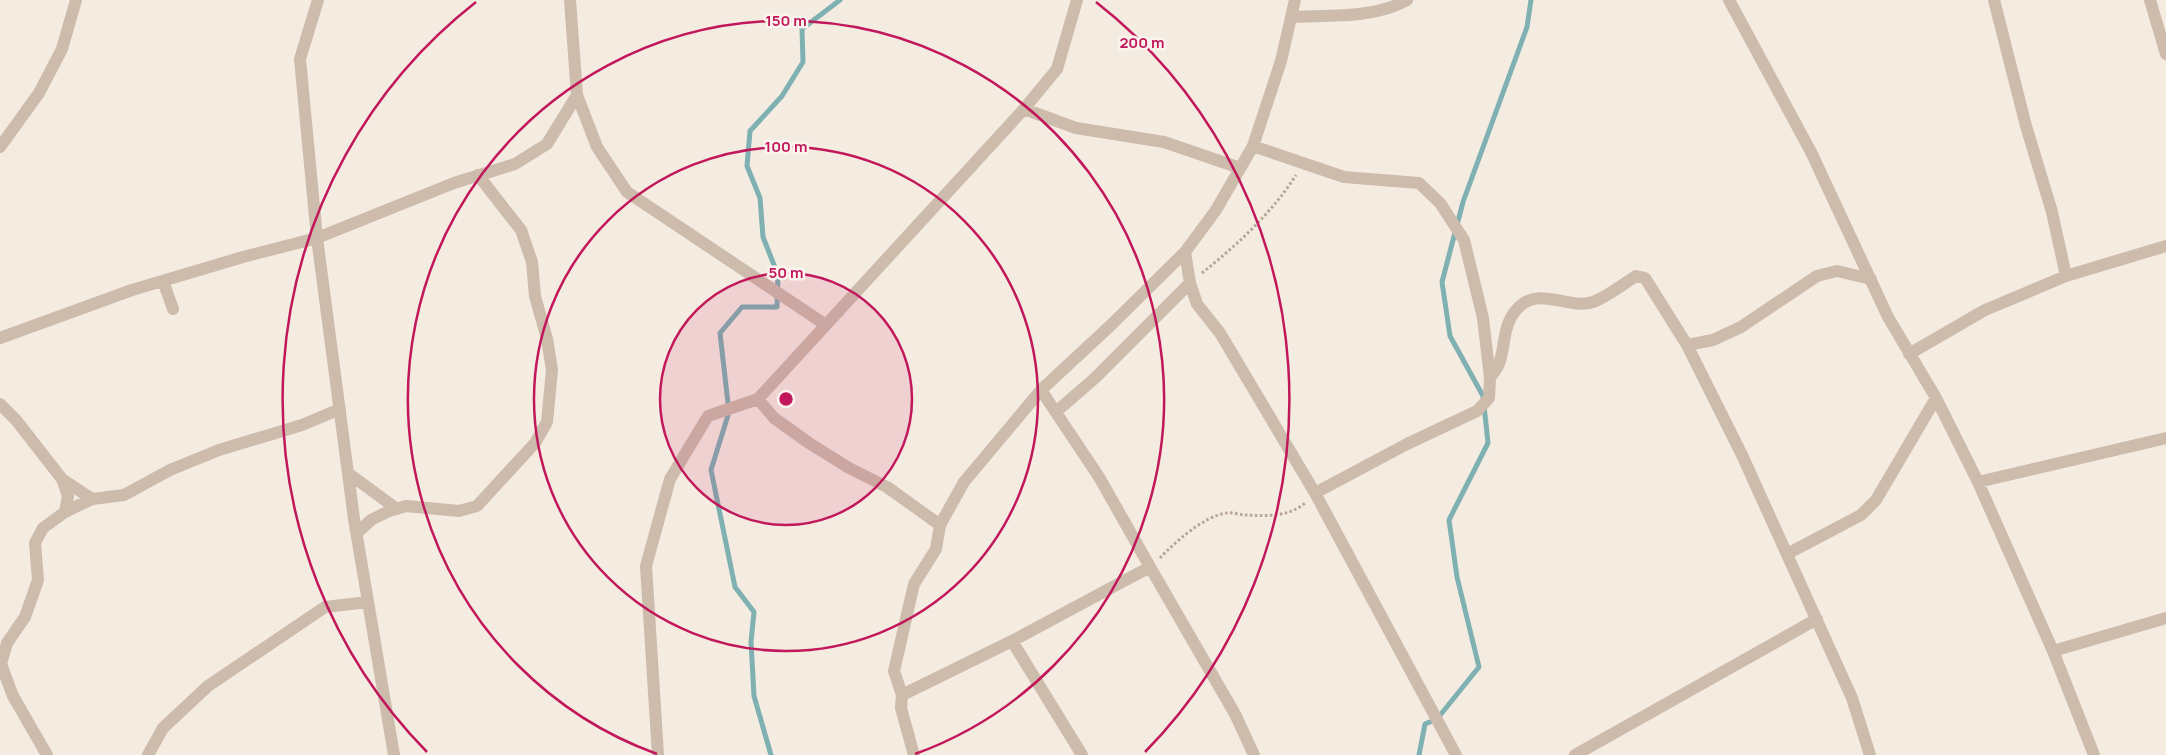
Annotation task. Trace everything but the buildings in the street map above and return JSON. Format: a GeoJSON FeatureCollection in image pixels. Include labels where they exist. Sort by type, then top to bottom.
{"type":"FeatureCollection","features":[{"type":"Feature","properties":{"kind":"street"},"geometry":{"type":"LineString","coordinates":[[0,147],[39,93],[62,49],[76,0]]}},
{"type":"Feature","properties":{"kind":"street"},"geometry":{"type":"LineString","coordinates":[[318,0],[300,59],[317,238],[348,473],[394,755]]}},
{"type":"Feature","properties":{"kind":"street"},"geometry":{"type":"LineString","coordinates":[[570,0],[577,95],[597,147],[627,192],[826,325]]}},
{"type":"Feature","properties":{"kind":"street"},"geometry":{"type":"LineString","coordinates":[[658,755],[646,566],[670,479],[708,416],[758,399],[1057,70],[1077,0]]}},
{"type":"Feature","properties":{"kind":"street"},"geometry":{"type":"LineString","coordinates":[[914,755],[901,708],[902,695],[894,671],[914,584],[936,549],[940,525],[964,482],[1041,390],[1110,326],[1185,252],[1216,210],[1253,146],[1281,61],[1295,0]]}},
{"type":"Feature","properties":{"kind":"street"},"geometry":{"type":"LineString","coordinates":[[1291,17],[1366,13],[1398,5],[1407,0]]}},
{"type":"Feature","properties":{"kind":"street"},"geometry":{"type":"LineString","coordinates":[[1729,0],[1811,152],[1870,279],[1909,354],[1936,398],[1978,482],[2053,651],[2094,755]]}},
{"type":"Feature","properties":{"kind":"street"},"geometry":{"type":"LineString","coordinates":[[1994,0],[2026,126],[2052,212],[2066,276]]}},
{"type":"Feature","properties":{"kind":"street"},"geometry":{"type":"LineString","coordinates":[[2150,0],[2166,54]]}},
{"type":"Feature","properties":{"kind":"street"},"geometry":{"type":"LineString","coordinates":[[0,338],[132,290],[317,238],[454,183],[515,164],[547,144],[577,95]]}},
{"type":"Feature","properties":{"kind":"street"},"geometry":{"type":"LineString","coordinates":[[1024,108],[1076,128],[1164,142],[1240,168]]}},
{"type":"Feature","properties":{"kind":"street"},"geometry":{"type":"LineString","coordinates":[[1253,146],[1344,177],[1419,183],[1440,202],[1464,240],[1483,318],[1490,378],[1489,398],[1477,411],[1407,444],[1315,493]]}},
{"type":"Feature","properties":{"kind":"street"},"geometry":{"type":"LineString","coordinates":[[357,533],[371,520],[406,506],[460,511],[477,506],[535,443],[547,422],[552,370],[547,339],[535,296],[532,262],[521,230],[478,175]]}},
{"type":"Feature","properties":{"kind":"street"},"geometry":{"type":"LineString","coordinates":[[1909,354],[1985,310],[2066,276],[2166,246]]}},
{"type":"Feature","properties":{"kind":"street"},"geometry":{"type":"LineString","coordinates":[[1185,252],[1190,283],[1197,304],[1220,333],[1315,493],[1456,755]]}},
{"type":"Feature","properties":{"kind":"street"},"geometry":{"type":"LineString","coordinates":[[1687,345],[1713,340],[1741,327],[1817,276],[1837,271],[1870,279]]}},
{"type":"Feature","properties":{"kind":"street"},"geometry":{"type":"LineString","coordinates":[[1490,378],[1499,365],[1506,328],[1519,306],[1532,298],[1551,298],[1574,304],[1594,302],[1636,276],[1645,278],[1687,345],[1742,456],[1852,698],[1870,755]]}},
{"type":"Feature","properties":{"kind":"street"},"geometry":{"type":"LineString","coordinates":[[163,281],[173,309]]}},
{"type":"Feature","properties":{"kind":"street"},"geometry":{"type":"LineString","coordinates":[[1057,411],[1094,378],[1190,283]]}},
{"type":"Feature","properties":{"kind":"street"},"geometry":{"type":"LineString","coordinates":[[1041,390],[1057,411],[1099,477],[1235,714],[1254,755]]}},
{"type":"Feature","properties":{"kind":"street"},"geometry":{"type":"LineString","coordinates":[[1788,554],[1861,515],[1876,500],[1936,398]]}},
{"type":"Feature","properties":{"kind":"street"},"geometry":{"type":"LineString","coordinates":[[758,399],[774,418],[808,443],[849,468],[887,487],[940,525]]}},
{"type":"Feature","properties":{"kind":"street"},"geometry":{"type":"LineString","coordinates":[[0,404],[16,420],[62,479],[92,499]]}},
{"type":"Feature","properties":{"kind":"street"},"geometry":{"type":"LineString","coordinates":[[47,755],[13,696],[1,664],[7,643],[25,617],[38,580],[35,543],[43,528],[65,512],[92,499],[124,495],[170,470],[219,450],[302,425],[340,409]]}},
{"type":"Feature","properties":{"kind":"street"},"geometry":{"type":"LineString","coordinates":[[1978,482],[2166,438]]}},
{"type":"Feature","properties":{"kind":"street"},"geometry":{"type":"LineString","coordinates":[[348,473],[397,509]]}},
{"type":"Feature","properties":{"kind":"street"},"geometry":{"type":"LineString","coordinates":[[62,479],[68,496],[65,512]]}},
{"type":"Feature","properties":{"kind":"street"},"geometry":{"type":"LineString","coordinates":[[902,695],[1012,642],[1150,568]]}},
{"type":"Feature","properties":{"kind":"street"},"geometry":{"type":"LineString","coordinates":[[148,755],[162,728],[208,686],[325,607],[368,602]]}},
{"type":"Feature","properties":{"kind":"street"},"geometry":{"type":"LineString","coordinates":[[1576,755],[1817,618]]}},
{"type":"Feature","properties":{"kind":"street"},"geometry":{"type":"LineString","coordinates":[[2053,651],[2166,618]]}},
{"type":"Feature","properties":{"kind":"street"},"geometry":{"type":"LineString","coordinates":[[1012,642],[1082,755]]}},
{"type":"Feature","properties":{"kind":"path"},"geometry":{"type":"LineString","coordinates":[[1190,283],[1226,254],[1273,207],[1304,163]]}},
{"type":"Feature","properties":{"kind":"path"},"geometry":{"type":"LineString","coordinates":[[1150,568],[1175,543],[1212,517],[1227,513],[1246,515],[1287,514],[1303,505],[1315,493]]}},
{"type":"Feature","properties":{"kind":"waterway"},"geometry":{"type":"LineString","coordinates":[[771,755],[754,696],[751,642],[754,612],[735,587],[711,470],[729,412],[720,333],[742,307],[777,307],[778,275],[763,237],[760,198],[747,166],[750,131],[782,96],[803,62],[802,29],[840,0]]}},
{"type":"Feature","properties":{"kind":"waterway"},"geometry":{"type":"LineString","coordinates":[[1419,755],[1425,724],[1437,719],[1479,667],[1457,577],[1449,520],[1488,443],[1483,396],[1450,336],[1442,282],[1463,202],[1527,27],[1531,0]]}}]}
